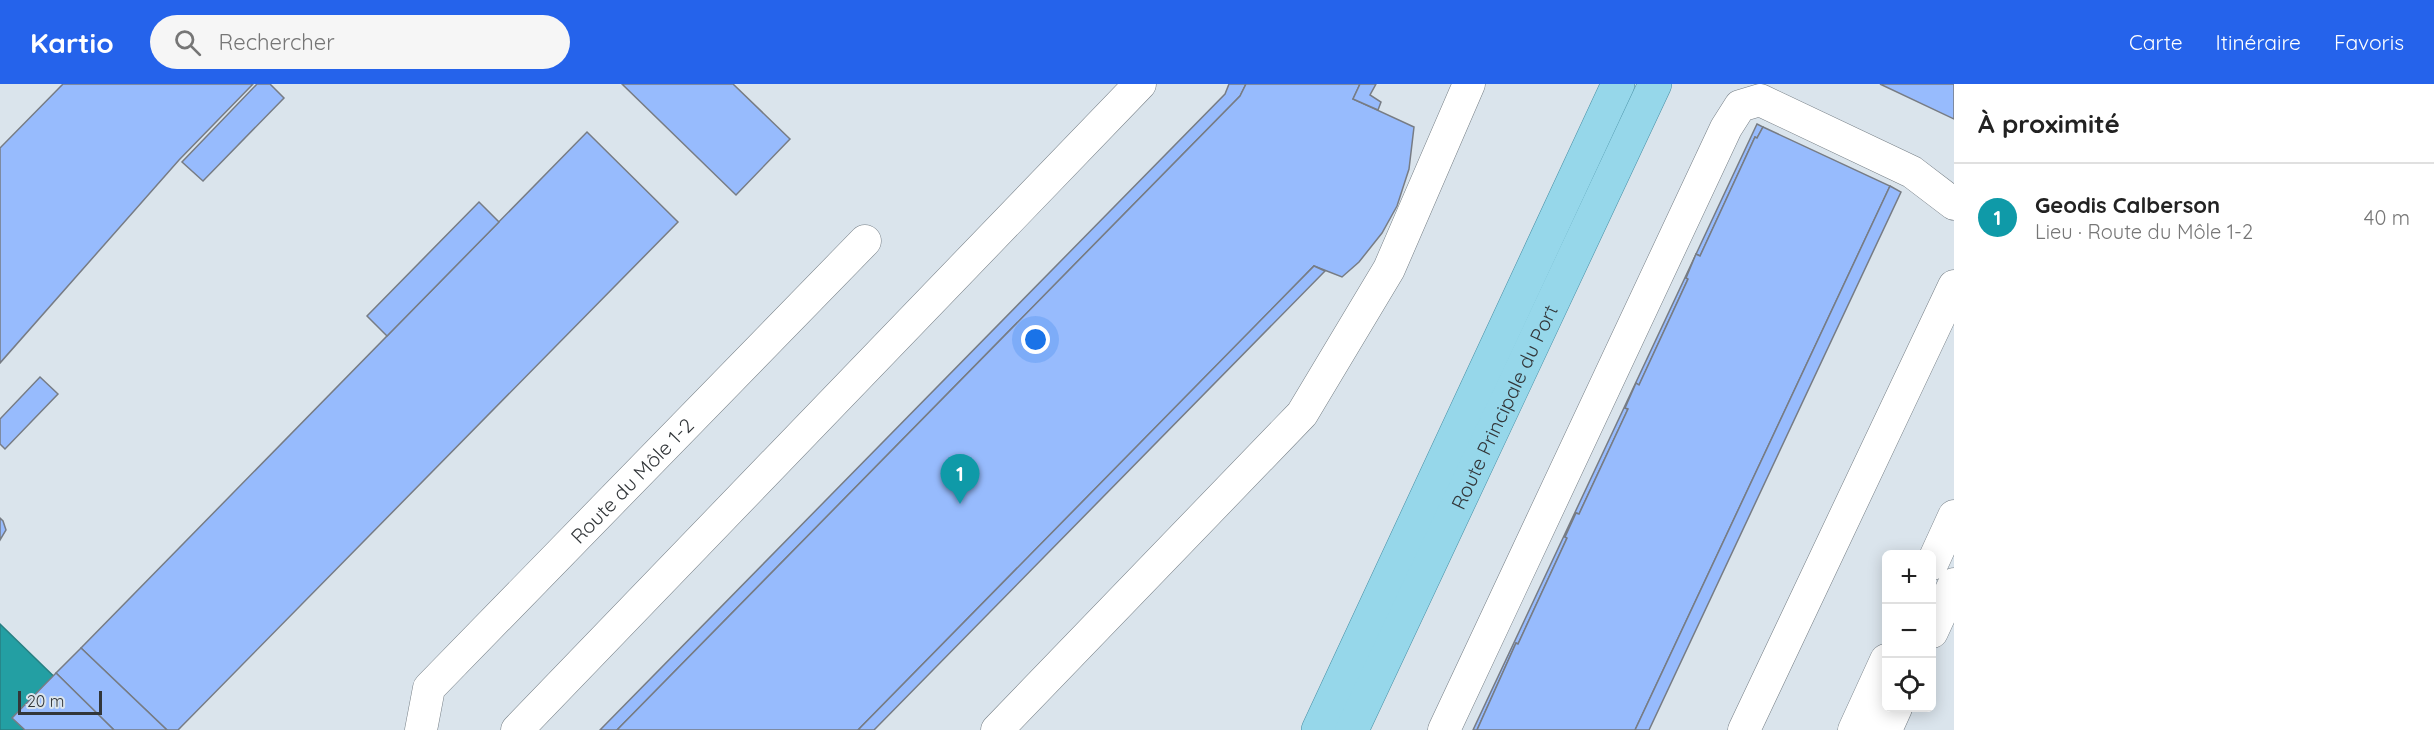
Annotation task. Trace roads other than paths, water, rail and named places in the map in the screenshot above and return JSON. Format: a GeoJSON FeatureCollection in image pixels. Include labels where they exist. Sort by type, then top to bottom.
{"type":"FeatureCollection","features":[{"type":"Feature","properties":{"kind":"main road","name":"Route Principale du Port"},"geometry":{"type":"LineString","coordinates":[[1318,730],[1618,84]]}},
{"type":"Feature","properties":{"kind":"main road","name":"Route Principale du Port"},"geometry":{"type":"LineString","coordinates":[[1352,730],[1655,84]]}},
{"type":"Feature","properties":{"kind":"street"},"geometry":{"type":"LineString","coordinates":[[517,730],[1140,84]]}},
{"type":"Feature","properties":{"kind":"street"},"geometry":{"type":"LineString","coordinates":[[997,730],[1302,414],[1389,269],[1469,84]]}},
{"type":"Feature","properties":{"kind":"street"},"geometry":{"type":"LineString","coordinates":[[1444,730],[1721,139],[1740,106],[1760,100],[1912,172],[1954,204]]}},
{"type":"Feature","properties":{"kind":"street","name":"Route du Môle 1-2"},"geometry":{"type":"LineString","coordinates":[[421,730],[429,688],[865,241]]}},
{"type":"Feature","properties":{"kind":"street"},"geometry":{"type":"LineString","coordinates":[[1744,730],[1954,286]]}},
{"type":"Feature","properties":{"kind":"street"},"geometry":{"type":"LineString","coordinates":[[1936,555],[1954,516]]}},
{"type":"Feature","properties":{"kind":"street"},"geometry":{"type":"LineString","coordinates":[[1936,623],[1954,584]]}},
{"type":"Feature","properties":{"kind":"street"},"geometry":{"type":"LineString","coordinates":[[1854,730],[1882,671]]}},
{"type":"Feature","properties":{"kind":"street"},"geometry":{"type":"LineString","coordinates":[[1886,730],[1894,712]]}},
{"type":"Feature","properties":{"kind":"water"},"geometry":{"type":"Polygon","coordinates":[[[0,624],[109,730],[0,730],[0,624]]]}},
{"type":"Feature","properties":{"kind":"place","name":"Geodis Calberson"},"geometry":{"type":"Point","coordinates":[960,504]}}]}
